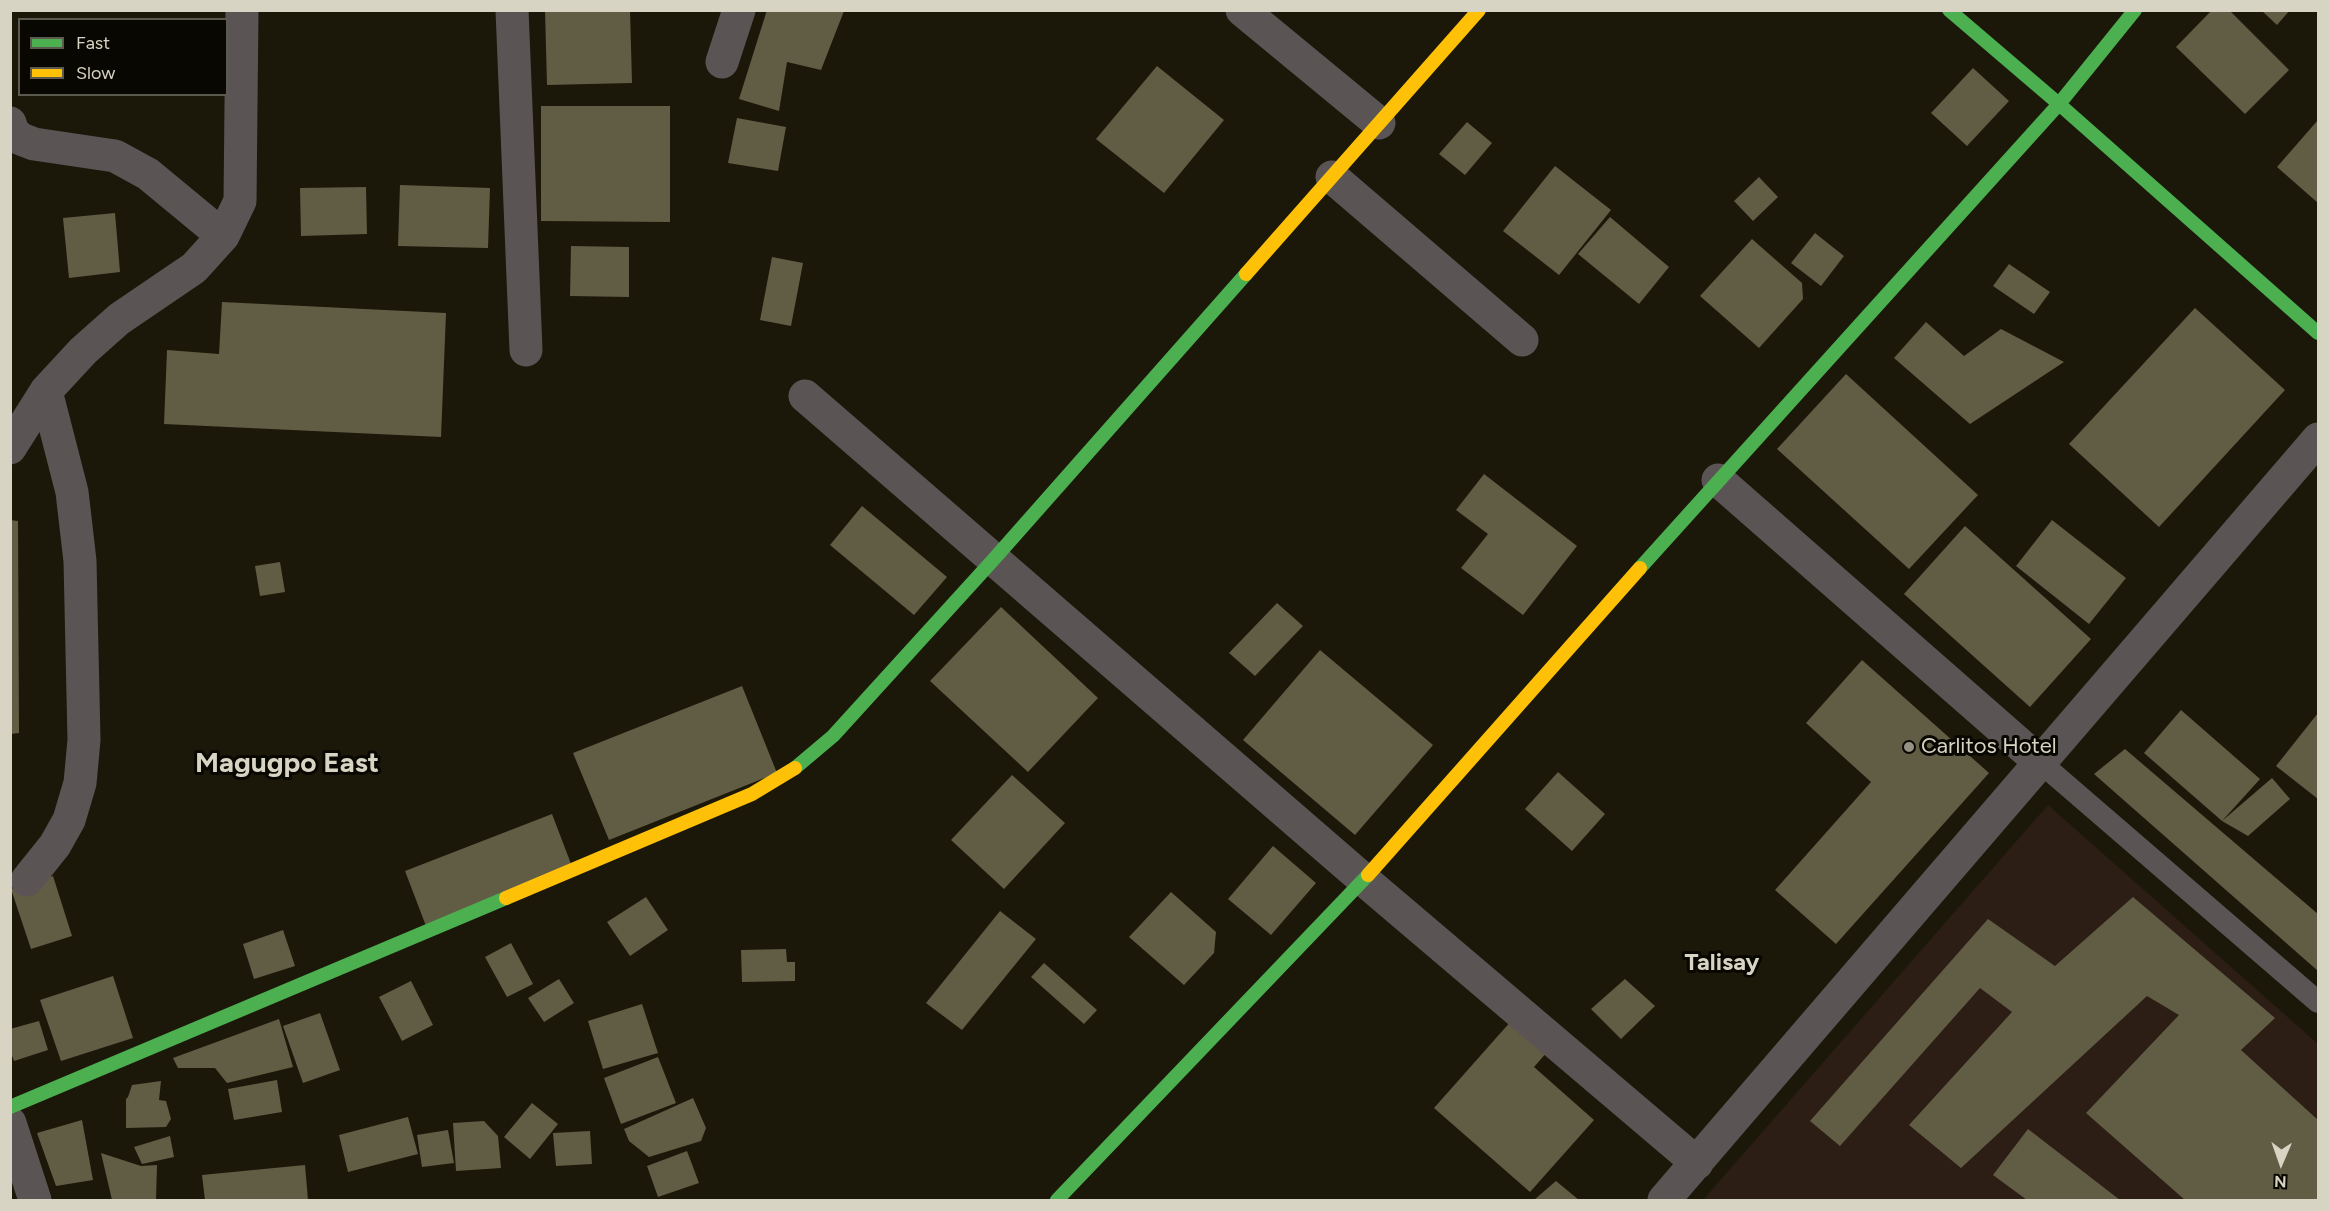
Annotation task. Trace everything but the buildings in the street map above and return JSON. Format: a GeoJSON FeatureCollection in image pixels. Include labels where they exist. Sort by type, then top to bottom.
{"type":"FeatureCollection","features":[{"type":"Feature","properties":{"kind":"street"},"geometry":{"type":"LineString","coordinates":[[10,448],[46,391],[90,344],[119,319],[194,268],[223,236],[240,201],[242,10]]}},
{"type":"Feature","properties":{"kind":"street"},"geometry":{"type":"LineString","coordinates":[[512,10],[526,350]]}},
{"type":"Feature","properties":{"kind":"street"},"geometry":{"type":"LineString","coordinates":[[722,62],[740,10]]}},
{"type":"Feature","properties":{"kind":"street"},"geometry":{"type":"LineString","coordinates":[[1242,10],[1379,123]]}},
{"type":"Feature","properties":{"kind":"street"},"geometry":{"type":"LineString","coordinates":[[10,1107],[752,794],[792,770],[832,736],[993,559],[1479,10]]}},
{"type":"Feature","properties":{"kind":"street"},"geometry":{"type":"LineString","coordinates":[[1949,10],[2319,333]]}},
{"type":"Feature","properties":{"kind":"street"},"geometry":{"type":"LineString","coordinates":[[1057,1200],[1364,880],[1718,480],[2059,104],[2135,10]]}},
{"type":"Feature","properties":{"kind":"street"},"geometry":{"type":"LineString","coordinates":[[10,123],[13,132],[21,139],[34,144],[115,156],[148,174],[223,236]]}},
{"type":"Feature","properties":{"kind":"street"},"geometry":{"type":"LineString","coordinates":[[1332,177],[1522,340]]}},
{"type":"Feature","properties":{"kind":"street"},"geometry":{"type":"LineString","coordinates":[[27,880],[55,844],[69,820],[80,783],[84,740],[80,561],[72,492],[46,391]]}},
{"type":"Feature","properties":{"kind":"street"},"geometry":{"type":"LineString","coordinates":[[805,396],[1364,880],[1697,1163]]}},
{"type":"Feature","properties":{"kind":"street"},"geometry":{"type":"LineString","coordinates":[[1664,1200],[2319,439]]}},
{"type":"Feature","properties":{"kind":"street"},"geometry":{"type":"LineString","coordinates":[[1718,480],[2041,763]]}},
{"type":"Feature","properties":{"kind":"street"},"geometry":{"type":"LineString","coordinates":[[10,1123],[35,1200]]}},
{"type":"Feature","properties":{"kind":"lane"},"geometry":{"type":"LineString","coordinates":[[2041,763],[2319,1002]]}},
{"type":"Feature","properties":{"kind":"shaded area"},"geometry":{"type":"Polygon","coordinates":[[[2048,805],[2318,1044],[2318,1200],[1703,1200],[2048,805]]]}},
{"type":"Feature","properties":{"kind":"traffic: fast"},"geometry":{"type":"LineString","coordinates":[[1949,10],[2318,333]]}},
{"type":"Feature","properties":{"kind":"traffic: fast"},"geometry":{"type":"LineString","coordinates":[[1640,568],[2059,104],[2135,10]]}},
{"type":"Feature","properties":{"kind":"traffic: fast"},"geometry":{"type":"LineString","coordinates":[[795,768],[833,736],[994,559],[1246,274]]}},
{"type":"Feature","properties":{"kind":"traffic: fast"},"geometry":{"type":"LineString","coordinates":[[1057,1200],[1368,875]]}},
{"type":"Feature","properties":{"kind":"traffic: fast"},"geometry":{"type":"LineString","coordinates":[[10,1107],[506,898]]}},
{"type":"Feature","properties":{"kind":"traffic: slow"},"geometry":{"type":"LineString","coordinates":[[1246,274],[1479,10]]}},
{"type":"Feature","properties":{"kind":"traffic: slow"},"geometry":{"type":"LineString","coordinates":[[1368,875],[1640,568]]}},
{"type":"Feature","properties":{"kind":"traffic: slow"},"geometry":{"type":"LineString","coordinates":[[506,898],[752,794],[795,768]]}},
{"type":"Feature","properties":{"kind":"place","name":"Carlitos Hotel"},"geometry":{"type":"Point","coordinates":[1909,747]}},
{"type":"Feature","properties":{"kind":"district","name":"Magugpo East"},"geometry":{"type":"Point","coordinates":[287,764]}},
{"type":"Feature","properties":{"kind":"district","name":"Talisay"},"geometry":{"type":"Point","coordinates":[1722,963]}}]}
